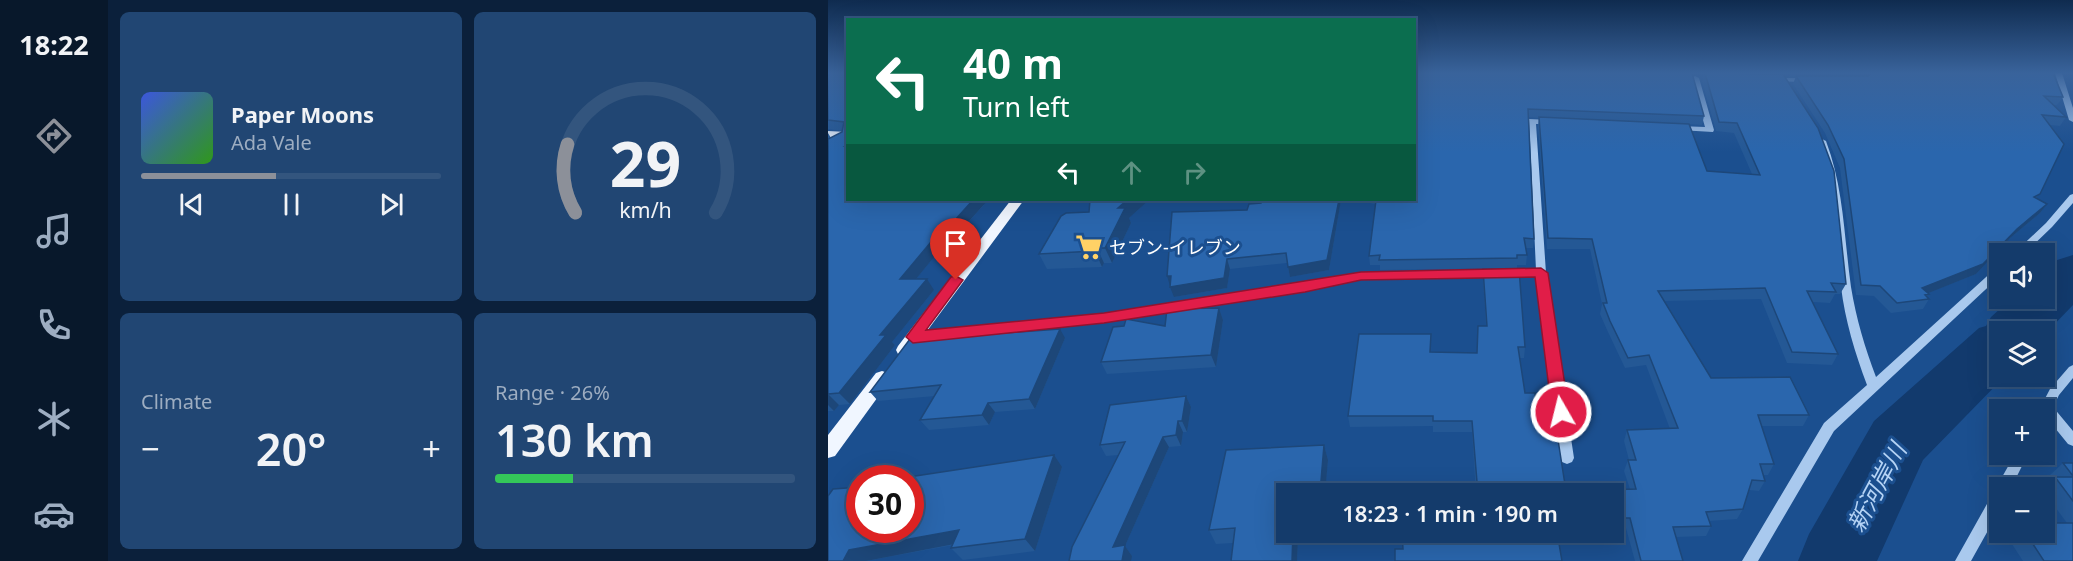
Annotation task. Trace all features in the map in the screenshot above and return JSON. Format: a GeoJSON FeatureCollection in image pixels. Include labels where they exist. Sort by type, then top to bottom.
{"type":"FeatureCollection","features":[{"type":"Feature","properties":{"kind":"main road"},"geometry":{"type":"LineString","coordinates":[[828,134],[844,138]]}},
{"type":"Feature","properties":{"kind":"main road"},"geometry":{"type":"LineString","coordinates":[[828,450],[1016,201]]}},
{"type":"Feature","properties":{"kind":"street"},"geometry":{"type":"LineString","coordinates":[[1663,128],[1710,130],[1704,99]]}},
{"type":"Feature","properties":{"kind":"street"},"geometry":{"type":"LineString","coordinates":[[2066,99],[2073,120]]}},
{"type":"Feature","properties":{"kind":"street"},"geometry":{"type":"LineString","coordinates":[[1563,122],[1532,121],[1541,273],[1567,458]]}},
{"type":"Feature","properties":{"kind":"street"},"geometry":{"type":"LineString","coordinates":[[1820,135],[1833,167],[1838,191],[1846,288],[1859,351],[1873,385]]}},
{"type":"Feature","properties":{"kind":"street"},"geometry":{"type":"LineString","coordinates":[[2030,243],[2073,197]]}},
{"type":"Feature","properties":{"kind":"street"},"geometry":{"type":"LineString","coordinates":[[913,337],[1104,318],[1305,287],[1361,276],[1541,273]]}},
{"type":"Feature","properties":{"kind":"street"},"geometry":{"type":"LineString","coordinates":[[1750,561],[1829,427],[1989,280]]}},
{"type":"Feature","properties":{"kind":"street"},"geometry":{"type":"LineString","coordinates":[[2051,399],[2054,392],[2073,370]]}},
{"type":"Feature","properties":{"kind":"street"},"geometry":{"type":"LineString","coordinates":[[2055,421],[2073,440]]}},
{"type":"Feature","properties":{"kind":"street"},"geometry":{"type":"LineString","coordinates":[[1963,561],[1989,514]]}},
{"type":"Feature","properties":{"kind":"building"},"geometry":{"type":"Polygon","coordinates":[[[828,99],[846,99],[846,201],[972,201],[946,230],[941,230],[900,279],[927,279],[880,335],[886,335],[839,393],[828,394],[828,139],[842,132],[844,122],[828,120],[828,99]]]}},
{"type":"Feature","properties":{"kind":"building"},"geometry":{"type":"Polygon","coordinates":[[[1416,99],[1699,99],[1704,116],[1528,109],[1534,239],[1524,238],[1527,255],[1517,255],[1517,258],[1379,260],[1380,255],[1369,256],[1376,201],[1416,201],[1416,99]]]}},
{"type":"Feature","properties":{"kind":"building"},"geometry":{"type":"Polygon","coordinates":[[[1712,99],[1799,99],[1818,128],[1834,171],[1846,284],[1831,283],[1836,292],[1807,291],[1838,354],[1792,352],[1765,288],[1658,291],[1711,378],[1790,377],[1809,415],[1758,415],[1774,464],[1760,464],[1765,481],[1752,480],[1743,509],[1706,512],[1711,526],[1673,527],[1683,561],[1641,561],[1630,518],[1624,518],[1624,489],[1636,489],[1628,460],[1636,460],[1627,430],[1678,428],[1649,355],[1628,358],[1610,321],[1603,303],[1607,303],[1592,239],[1548,238],[1539,117],[1689,124],[1707,171],[1760,175],[1737,123],[1719,122],[1712,99]]]}},
{"type":"Feature","properties":{"kind":"building"},"geometry":{"type":"Polygon","coordinates":[[[1811,99],[2047,99],[2066,117],[2042,115],[2064,144],[2040,194],[2034,197],[2047,204],[2003,243],[1989,243],[1989,258],[1983,264],[1922,288],[1929,294],[1925,295],[1929,299],[1897,303],[1880,286],[1861,285],[1844,159],[1828,125],[1811,99]]]}},
{"type":"Feature","properties":{"kind":"building"},"geometry":{"type":"Polygon","coordinates":[[[1090,201],[1126,201],[1118,208],[1125,208],[1105,248],[1097,248],[1095,251],[1039,254],[1061,216],[1066,213],[1089,212],[1090,201]]]}},
{"type":"Feature","properties":{"kind":"building"},"geometry":{"type":"Polygon","coordinates":[[[1262,201],[1339,201],[1327,260],[1288,267],[1286,253],[1227,259],[1224,278],[1170,287],[1171,276],[1167,276],[1172,212],[1247,210],[1249,204],[1262,201]]]}},
{"type":"Feature","properties":{"kind":"building"},"geometry":{"type":"Polygon","coordinates":[[[1483,269],[1519,269],[1525,347],[1518,347],[1525,393],[1535,393],[1538,423],[1556,427],[1565,483],[1477,483],[1472,421],[1433,421],[1433,416],[1348,416],[1359,334],[1431,334],[1430,352],[1477,353],[1478,326],[1487,326],[1483,269]]]}},
{"type":"Feature","properties":{"kind":"building"},"geometry":{"type":"Polygon","coordinates":[[[1219,308],[1211,355],[1101,362],[1113,327],[1124,326],[1126,319],[1165,326],[1167,309],[1219,308]]]}},
{"type":"Feature","properties":{"kind":"building"},"geometry":{"type":"Polygon","coordinates":[[[1060,329],[1029,399],[988,403],[982,415],[920,420],[941,385],[870,392],[913,335],[966,333],[964,336],[1060,329]]]}},
{"type":"Feature","properties":{"kind":"building"},"geometry":{"type":"Polygon","coordinates":[[[1186,396],[1182,421],[1178,421],[1176,435],[1163,437],[1113,547],[1125,545],[1122,561],[1069,561],[1072,547],[1125,442],[1100,445],[1110,405],[1186,396]]]}},
{"type":"Feature","properties":{"kind":"building"},"geometry":{"type":"Polygon","coordinates":[[[1324,445],[1321,483],[1276,483],[1276,543],[1293,543],[1292,561],[1231,561],[1235,528],[1209,530],[1226,450],[1324,445]]]}},
{"type":"Feature","properties":{"kind":"building"},"geometry":{"type":"Polygon","coordinates":[[[1054,455],[1025,539],[951,548],[959,530],[924,536],[924,475],[1054,455]]]}},
{"type":"Feature","properties":{"kind":"building"},"geometry":{"type":"Polygon","coordinates":[[[2063,463],[2073,463],[2073,476],[2063,463]]]}},
{"type":"Feature","properties":{"kind":"building"},"geometry":{"type":"Polygon","coordinates":[[[2055,477],[2073,477],[2073,501],[2055,477]]]}},
{"type":"Feature","properties":{"kind":"building"},"geometry":{"type":"Polygon","coordinates":[[[846,488],[846,543],[888,543],[849,550],[843,561],[828,561],[828,496],[833,489],[846,488]]]}},
{"type":"Feature","properties":{"kind":"building"},"geometry":{"type":"Polygon","coordinates":[[[2055,523],[2073,523],[2073,561],[2044,561],[2032,543],[2055,543],[2055,523]]]}},
{"type":"Feature","properties":{"kind":"building"},"geometry":{"type":"Polygon","coordinates":[[[1403,543],[1559,543],[1562,561],[1395,561],[1395,549],[1403,549],[1403,543]]]}},
{"type":"Feature","properties":{"kind":"waterway","name":"新河岸川"},"geometry":{"type":"LineString","coordinates":[[2023,321],[2073,273]]}},
{"type":"Feature","properties":{"kind":"waterway","name":"新河岸川"},"geometry":{"type":"LineString","coordinates":[[1837,561],[1898,441],[1989,354]]}},
{"type":"Feature","properties":{"kind":"place","name":"セブン-イレブン"},"geometry":{"type":"Point","coordinates":[1089,247]}},
{"type":"Feature","properties":{"kind":"route"},"geometry":{"type":"LineString","coordinates":[[956,280],[913,337],[1104,318],[1305,287],[1361,276],[1541,273],[1561,412]]}}]}
